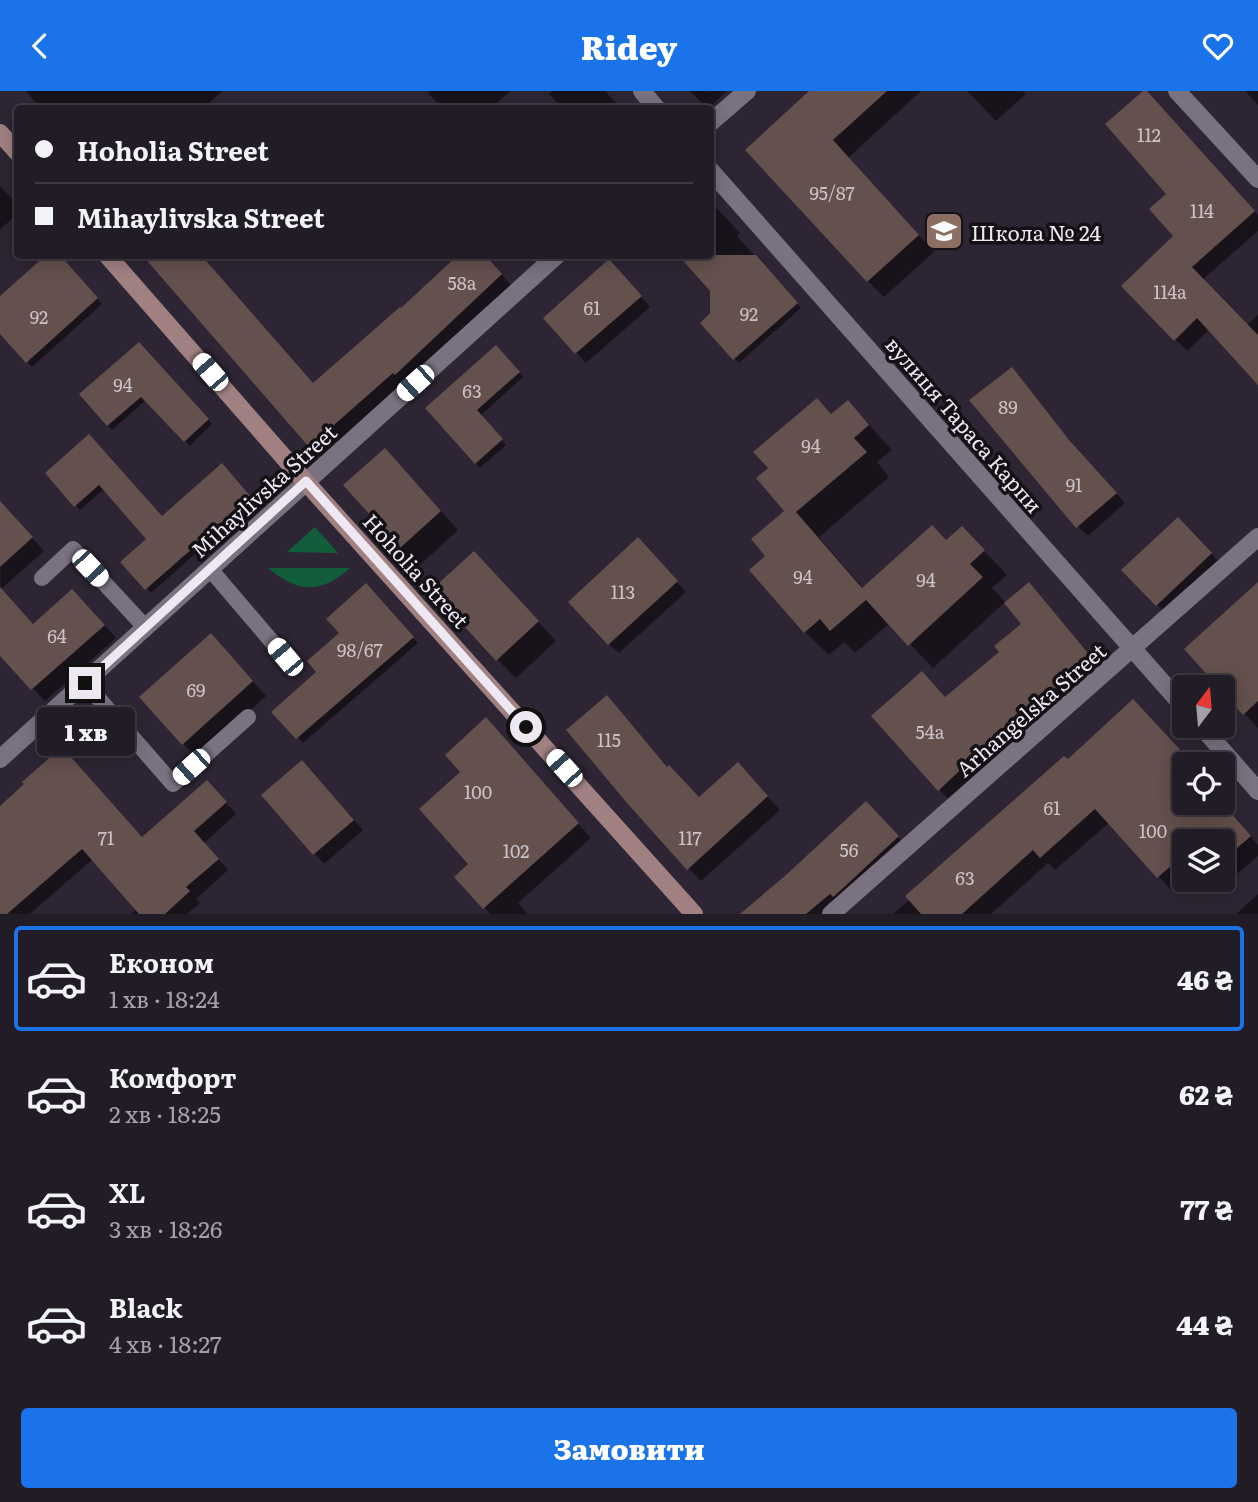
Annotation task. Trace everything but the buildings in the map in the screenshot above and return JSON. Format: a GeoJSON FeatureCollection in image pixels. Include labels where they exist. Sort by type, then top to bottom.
{"type":"FeatureCollection","features":[{"type":"Feature","properties":{"kind":"main road"},"geometry":{"type":"LineString","coordinates":[[0,133],[14,149]]}},
{"type":"Feature","properties":{"kind":"main road","name":"Hoholia Street"},"geometry":{"type":"LineString","coordinates":[[111,259],[694,914]]}},
{"type":"Feature","properties":{"kind":"street"},"geometry":{"type":"LineString","coordinates":[[642,91],[654,105]]}},
{"type":"Feature","properties":{"kind":"street"},"geometry":{"type":"LineString","coordinates":[[714,120],[747,91]]}},
{"type":"Feature","properties":{"kind":"street"},"geometry":{"type":"LineString","coordinates":[[1177,91],[1258,179]]}},
{"type":"Feature","properties":{"kind":"street","name":"вулиця Тараса Карпи"},"geometry":{"type":"LineString","coordinates":[[714,175],[1172,693]]}},
{"type":"Feature","properties":{"kind":"street","name":"Mihaylivska Street"},"geometry":{"type":"LineString","coordinates":[[0,759],[553,259]]}},
{"type":"Feature","properties":{"kind":"street","name":"Arhangelska Street"},"geometry":{"type":"LineString","coordinates":[[831,914],[1258,537]]}},
{"type":"Feature","properties":{"kind":"street"},"geometry":{"type":"LineString","coordinates":[[1212,739],[1258,791]]}},
{"type":"Feature","properties":{"kind":"lane"},"geometry":{"type":"LineString","coordinates":[[42,578],[73,549],[145,627]]}},
{"type":"Feature","properties":{"kind":"lane"},"geometry":{"type":"LineString","coordinates":[[209,569],[285,657]]}},
{"type":"Feature","properties":{"kind":"lane"},"geometry":{"type":"LineString","coordinates":[[85,683],[173,784],[248,717]]}},
{"type":"Feature","properties":{"kind":"green space"},"geometry":{"type":"Polygon","coordinates":[[[315,527],[338,553],[287,552],[315,527]]]}},
{"type":"Feature","properties":{"kind":"green space"},"geometry":{"type":"Polygon","coordinates":[[[268,568],[350,568],[329,582],[309,587],[289,582],[268,568]]]}},
{"type":"Feature","properties":{"kind":"place","name":"Школа № 24"},"geometry":{"type":"Point","coordinates":[944,231]}},
{"type":"Feature","properties":{"kind":"route"},"geometry":{"type":"LineString","coordinates":[[85,683],[306,481],[526,727]]}}]}
